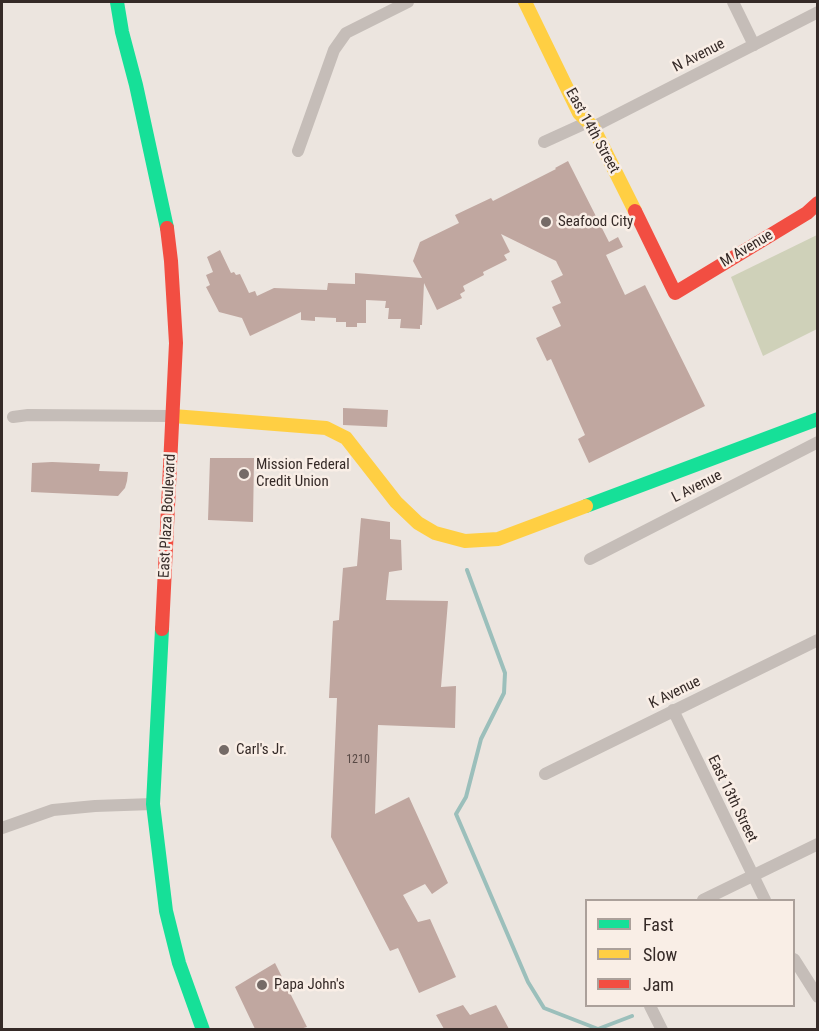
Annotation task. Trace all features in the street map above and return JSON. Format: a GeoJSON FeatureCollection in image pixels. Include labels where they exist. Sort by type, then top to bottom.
{"type":"FeatureCollection","features":[{"type":"Feature","properties":{"kind":"street","name":"East Plaza Boulevard"},"geometry":{"type":"LineString","coordinates":[[117,2],[165,216],[171,261],[176,343],[153,804],[166,911],[179,963],[203,1029]]}},
{"type":"Feature","properties":{"kind":"street"},"geometry":{"type":"LineString","coordinates":[[298,151],[334,50],[346,33],[408,2]]}},
{"type":"Feature","properties":{"kind":"street","name":"East 14th Street"},"geometry":{"type":"LineString","coordinates":[[525,2],[579,113],[591,124],[675,293]]}},
{"type":"Feature","properties":{"kind":"street"},"geometry":{"type":"LineString","coordinates":[[733,2],[754,45]]}},
{"type":"Feature","properties":{"kind":"street","name":"N Avenue"},"geometry":{"type":"LineString","coordinates":[[544,142],[591,124],[818,12]]}},
{"type":"Feature","properties":{"kind":"street","name":"M Avenue"},"geometry":{"type":"LineString","coordinates":[[675,293],[807,213],[818,203]]}},
{"type":"Feature","properties":{"kind":"street"},"geometry":{"type":"LineString","coordinates":[[13,417],[28,415],[172,416],[326,428],[346,438],[396,502],[418,523],[435,533],[465,541],[498,539],[818,419]]}},
{"type":"Feature","properties":{"kind":"street","name":"L Avenue"},"geometry":{"type":"LineString","coordinates":[[590,559],[818,442]]}},
{"type":"Feature","properties":{"kind":"street","name":"K Avenue"},"geometry":{"type":"LineString","coordinates":[[545,774],[818,640]]}},
{"type":"Feature","properties":{"kind":"street","name":"East 13th Street"},"geometry":{"type":"LineString","coordinates":[[673,710],[764,899]]}},
{"type":"Feature","properties":{"kind":"street"},"geometry":{"type":"LineString","coordinates":[[2,828],[53,810],[153,804]]}},
{"type":"Feature","properties":{"kind":"street"},"geometry":{"type":"LineString","coordinates":[[705,899],[818,844]]}},
{"type":"Feature","properties":{"kind":"street"},"geometry":{"type":"LineString","coordinates":[[795,961],[818,997]]}},
{"type":"Feature","properties":{"kind":"street"},"geometry":{"type":"LineString","coordinates":[[651,1007],[662,1029]]}},
{"type":"Feature","properties":{"kind":"green space"},"geometry":{"type":"Polygon","coordinates":[[[817,235],[817,329],[763,356],[731,277],[817,235]]]}},
{"type":"Feature","properties":{"kind":"building"},"geometry":{"type":"Polygon","coordinates":[[[568,161],[609,242],[618,237],[623,247],[606,255],[625,295],[645,285],[705,406],[589,463],[578,439],[585,435],[551,359],[547,361],[536,338],[561,326],[552,307],[561,303],[551,281],[563,275],[556,261],[501,234],[510,252],[504,255],[507,260],[483,272],[484,275],[463,286],[465,291],[460,294],[462,298],[437,310],[424,283],[420,329],[400,328],[401,319],[388,319],[389,308],[385,308],[386,301],[366,300],[366,323],[357,323],[357,327],[346,327],[346,322],[336,322],[336,318],[315,317],[315,321],[301,320],[301,312],[250,336],[242,318],[219,312],[206,287],[210,285],[206,275],[213,272],[207,257],[220,250],[231,273],[240,274],[249,293],[255,291],[257,296],[274,288],[327,290],[328,283],[355,284],[355,273],[422,278],[413,261],[420,242],[459,223],[455,215],[491,198],[493,201],[568,161]]]}},
{"type":"Feature","properties":{"kind":"building"},"geometry":{"type":"Polygon","coordinates":[[[343,408],[388,410],[387,427],[343,425],[343,408]]]}},
{"type":"Feature","properties":{"kind":"building"},"geometry":{"type":"Polygon","coordinates":[[[210,458],[254,458],[253,522],[208,520],[210,458]]]}},
{"type":"Feature","properties":{"kind":"building"},"geometry":{"type":"Polygon","coordinates":[[[32,463],[100,464],[99,471],[128,472],[125,488],[118,496],[31,492],[32,463]]]}},
{"type":"Feature","properties":{"kind":"building"},"geometry":{"type":"Polygon","coordinates":[[[361,518],[390,522],[390,539],[401,540],[402,570],[389,572],[386,600],[448,601],[441,687],[456,686],[455,728],[378,725],[375,814],[409,797],[448,883],[432,894],[425,884],[403,895],[418,922],[430,919],[456,977],[419,993],[398,948],[390,951],[331,837],[337,698],[329,698],[333,621],[339,620],[343,568],[357,566],[361,518]]]}},
{"type":"Feature","properties":{"kind":"building"},"geometry":{"type":"Polygon","coordinates":[[[275,963],[307,1027],[255,1029],[235,987],[275,963]]]}},
{"type":"Feature","properties":{"kind":"building"},"geometry":{"type":"Polygon","coordinates":[[[463,1005],[470,1015],[496,1005],[509,1029],[444,1029],[436,1015],[463,1005]]]}},
{"type":"Feature","properties":{"kind":"waterway"},"geometry":{"type":"LineString","coordinates":[[467,570],[505,673],[504,693],[481,739],[466,797],[456,814],[528,982],[544,1008],[598,1029],[632,1016]]}},
{"type":"Feature","properties":{"kind":"traffic: fast"},"geometry":{"type":"LineString","coordinates":[[117,2],[167,228]]}},
{"type":"Feature","properties":{"kind":"traffic: fast"},"geometry":{"type":"LineString","coordinates":[[586,506],[818,419]]}},
{"type":"Feature","properties":{"kind":"traffic: fast"},"geometry":{"type":"LineString","coordinates":[[162,629],[153,804],[166,911],[179,963],[203,1030]]}},
{"type":"Feature","properties":{"kind":"traffic: slow"},"geometry":{"type":"LineString","coordinates":[[525,2],[579,113],[593,127],[635,211]]}},
{"type":"Feature","properties":{"kind":"traffic: slow"},"geometry":{"type":"LineString","coordinates":[[173,416],[326,428],[346,438],[396,502],[418,523],[435,533],[465,541],[498,539],[586,506]]}},
{"type":"Feature","properties":{"kind":"traffic: jam"},"geometry":{"type":"LineString","coordinates":[[635,211],[675,293],[807,213],[818,203]]}},
{"type":"Feature","properties":{"kind":"traffic: jam"},"geometry":{"type":"LineString","coordinates":[[162,629],[176,343],[167,228]]}},
{"type":"Feature","properties":{"kind":"place","name":"Seafood City"},"geometry":{"type":"Point","coordinates":[546,222]}},
{"type":"Feature","properties":{"kind":"place","name":"Mission Federal Credit Union"},"geometry":{"type":"Point","coordinates":[244,474]}},
{"type":"Feature","properties":{"kind":"place","name":"Carl's Jr."},"geometry":{"type":"Point","coordinates":[224,750]}},
{"type":"Feature","properties":{"kind":"place","name":"Papa John's"},"geometry":{"type":"Point","coordinates":[262,985]}}]}
